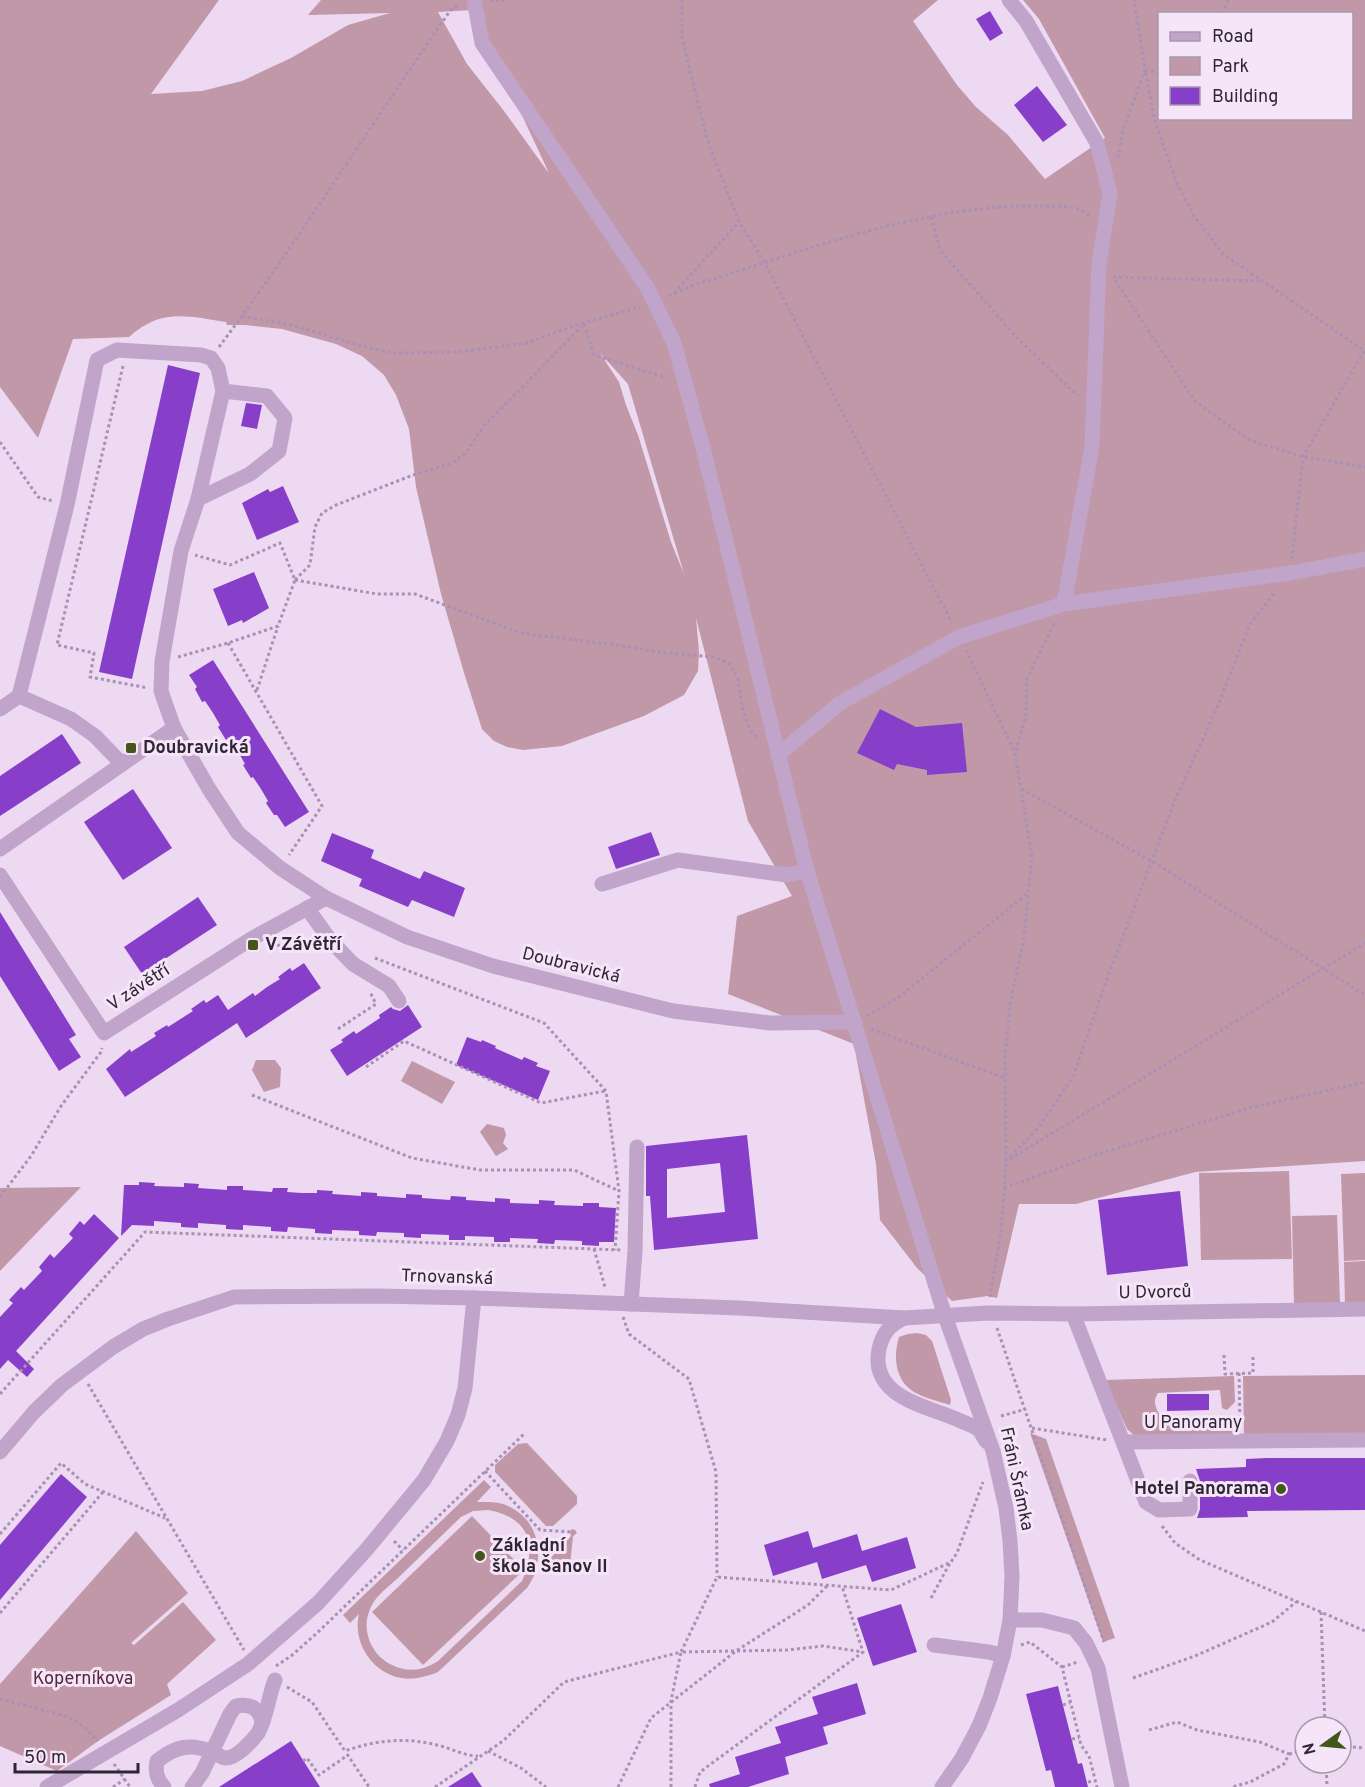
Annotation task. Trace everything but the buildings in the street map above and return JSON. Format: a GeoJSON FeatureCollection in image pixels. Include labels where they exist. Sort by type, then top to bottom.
{"type":"FeatureCollection","features":[{"type":"Feature","properties":{"kind":"street"},"geometry":{"type":"LineString","coordinates":[[1009,0],[1026,21],[1097,144],[1110,193],[1092,446],[1064,604]]}},
{"type":"Feature","properties":{"kind":"street","name":"Fráni Šrámka"},"geometry":{"type":"LineString","coordinates":[[474,1],[482,43],[647,288],[674,343],[706,459],[807,871],[945,1316],[993,1452],[1006,1508],[1010,1541],[1012,1576],[1010,1620],[1003,1656],[979,1726],[962,1758],[942,1787]]}},
{"type":"Feature","properties":{"kind":"street"},"geometry":{"type":"LineString","coordinates":[[0,709],[19,696],[67,505],[97,360],[121,355],[201,355],[211,358],[218,368],[224,391],[267,396],[285,418],[279,451],[250,474],[198,499]]}},
{"type":"Feature","properties":{"kind":"street","name":"Doubravická"},"geometry":{"type":"LineString","coordinates":[[224,391],[198,499],[181,551],[162,661],[161,691],[174,728],[209,789],[238,833],[280,868],[326,898],[407,937],[493,966],[673,1011],[770,1023],[855,1022]]}},
{"type":"Feature","properties":{"kind":"street"},"geometry":{"type":"LineString","coordinates":[[778,755],[840,703],[959,637],[1064,604],[1290,573],[1365,559]]}},
{"type":"Feature","properties":{"kind":"street"},"geometry":{"type":"LineString","coordinates":[[19,696],[71,719],[95,736],[122,764]]}},
{"type":"Feature","properties":{"kind":"street"},"geometry":{"type":"LineString","coordinates":[[0,849],[174,728]]}},
{"type":"Feature","properties":{"kind":"street"},"geometry":{"type":"LineString","coordinates":[[602,884],[678,860],[787,874],[807,871]]}},
{"type":"Feature","properties":{"kind":"street","name":"V závětří"},"geometry":{"type":"LineString","coordinates":[[0,875],[104,1033],[255,937],[326,898]]}},
{"type":"Feature","properties":{"kind":"street"},"geometry":{"type":"LineString","coordinates":[[307,908],[330,940],[352,964],[388,986],[399,1001]]}},
{"type":"Feature","properties":{"kind":"street"},"geometry":{"type":"LineString","coordinates":[[631,1304],[638,1148]]}},
{"type":"Feature","properties":{"kind":"street","name":"Trnovanská"},"geometry":{"type":"LineString","coordinates":[[0,1452],[34,1412],[80,1370],[113,1347],[143,1329],[208,1304],[234,1297],[474,1298],[904,1318],[945,1316]]}},
{"type":"Feature","properties":{"kind":"street"},"geometry":{"type":"LineString","coordinates":[[47,1787],[107,1754],[251,1661],[318,1603],[367,1549],[424,1480],[447,1441],[458,1415],[465,1388],[474,1298]]}},
{"type":"Feature","properties":{"kind":"street","name":"U Dvorců"},"geometry":{"type":"LineString","coordinates":[[945,1316],[988,1313],[1073,1314],[1365,1309]]}},
{"type":"Feature","properties":{"kind":"street","name":"U Panoramy"},"geometry":{"type":"LineString","coordinates":[[1073,1314],[1123,1442],[1365,1440]]}},
{"type":"Feature","properties":{"kind":"street"},"geometry":{"type":"LineString","coordinates":[[904,1318],[889,1326],[878,1355],[889,1387],[899,1395],[949,1415],[978,1430],[993,1452]]}},
{"type":"Feature","properties":{"kind":"street"},"geometry":{"type":"LineString","coordinates":[[1123,1442],[1146,1502],[1159,1510],[1191,1509],[1190,1481]]}},
{"type":"Feature","properties":{"kind":"street"},"geometry":{"type":"LineString","coordinates":[[1010,1620],[1042,1620],[1074,1628],[1086,1643],[1098,1668],[1122,1787]]}},
{"type":"Feature","properties":{"kind":"street"},"geometry":{"type":"LineString","coordinates":[[934,1645],[1003,1656]]}},
{"type":"Feature","properties":{"kind":"street"},"geometry":{"type":"LineString","coordinates":[[164,1787],[158,1779],[156,1770],[158,1761],[168,1753],[188,1745],[225,1758],[232,1757],[253,1739],[262,1723],[275,1680]]}},
{"type":"Feature","properties":{"kind":"street"},"geometry":{"type":"LineString","coordinates":[[192,1787],[202,1773],[236,1706],[249,1705],[256,1708],[261,1714],[262,1723]]}},
{"type":"Feature","properties":{"kind":"path"},"geometry":{"type":"LineString","coordinates":[[211,358],[286,255],[346,162],[452,8],[474,1],[505,0]]}},
{"type":"Feature","properties":{"kind":"path"},"geometry":{"type":"LineString","coordinates":[[682,0],[682,38],[707,140],[739,222],[765,263],[959,637],[1015,753],[1032,857],[1024,939],[1011,998],[1005,1055],[1006,1161],[1001,1231],[988,1313],[989,1322],[996,1324],[1104,1641]]}},
{"type":"Feature","properties":{"kind":"path"},"geometry":{"type":"LineString","coordinates":[[1006,1161],[1038,1128],[1073,1077],[1110,970],[1176,798],[1217,708],[1250,624],[1290,573],[1303,457],[1365,351],[1223,254],[1194,216],[1177,183],[1155,122],[1134,0]]}},
{"type":"Feature","properties":{"kind":"path"},"geometry":{"type":"LineString","coordinates":[[1145,70],[1158,73]]}},
{"type":"Feature","properties":{"kind":"path"},"geometry":{"type":"LineString","coordinates":[[1117,160],[1123,130],[1145,70]]}},
{"type":"Feature","properties":{"kind":"path"},"geometry":{"type":"LineString","coordinates":[[242,316],[291,325],[395,353],[457,352],[527,342],[654,303],[691,286],[881,227],[956,212],[1017,206],[1070,207],[1086,212],[1092,218]]}},
{"type":"Feature","properties":{"kind":"path"},"geometry":{"type":"LineString","coordinates":[[930,217],[940,250],[1017,338],[1093,410]]}},
{"type":"Feature","properties":{"kind":"path"},"geometry":{"type":"LineString","coordinates":[[673,294],[739,222]]}},
{"type":"Feature","properties":{"kind":"path"},"geometry":{"type":"LineString","coordinates":[[1105,276],[1261,281]]}},
{"type":"Feature","properties":{"kind":"path"},"geometry":{"type":"LineString","coordinates":[[1105,276],[1195,401],[1249,440],[1303,457],[1365,467]]}},
{"type":"Feature","properties":{"kind":"path"},"geometry":{"type":"LineString","coordinates":[[584,324],[594,355],[686,384]]}},
{"type":"Feature","properties":{"kind":"path"},"geometry":{"type":"LineString","coordinates":[[256,691],[295,580],[310,566],[315,527],[322,513],[347,501],[453,462],[466,453],[483,427],[584,324]]}},
{"type":"Feature","properties":{"kind":"path"},"geometry":{"type":"LineString","coordinates":[[121,355],[57,645],[94,653],[90,677],[161,691]]}},
{"type":"Feature","properties":{"kind":"path"},"geometry":{"type":"LineString","coordinates":[[0,442],[38,497]]}},
{"type":"Feature","properties":{"kind":"path"},"geometry":{"type":"LineString","coordinates":[[181,551],[230,565],[280,543],[295,580]]}},
{"type":"Feature","properties":{"kind":"path"},"geometry":{"type":"LineString","coordinates":[[295,580],[377,594],[415,594],[521,633],[658,652],[713,657],[729,663],[738,679],[742,707],[749,728],[769,753],[778,755]]}},
{"type":"Feature","properties":{"kind":"path"},"geometry":{"type":"LineString","coordinates":[[1015,753],[1026,716],[1027,679],[1064,604]]}},
{"type":"Feature","properties":{"kind":"path"},"geometry":{"type":"LineString","coordinates":[[162,661],[228,643],[278,626]]}},
{"type":"Feature","properties":{"kind":"path"},"geometry":{"type":"LineString","coordinates":[[228,643],[322,806],[280,868]]}},
{"type":"Feature","properties":{"kind":"path"},"geometry":{"type":"LineString","coordinates":[[1021,789],[1153,861],[1365,995]]}},
{"type":"Feature","properties":{"kind":"path"},"geometry":{"type":"LineString","coordinates":[[855,1022],[899,997],[1028,892]]}},
{"type":"Feature","properties":{"kind":"path"},"geometry":{"type":"LineString","coordinates":[[255,937],[262,947],[330,940]]}},
{"type":"Feature","properties":{"kind":"path"},"geometry":{"type":"LineString","coordinates":[[1006,1161],[1365,943]]}},
{"type":"Feature","properties":{"kind":"path"},"geometry":{"type":"LineString","coordinates":[[373,957],[544,1023],[606,1091],[619,1191],[615,1250]]}},
{"type":"Feature","properties":{"kind":"path"},"geometry":{"type":"LineString","coordinates":[[338,1029],[376,1004],[359,967]]}},
{"type":"Feature","properties":{"kind":"path"},"geometry":{"type":"LineString","coordinates":[[855,1022],[1005,1078]]}},
{"type":"Feature","properties":{"kind":"path"},"geometry":{"type":"LineString","coordinates":[[0,1197],[31,1156],[61,1106],[101,1052],[104,1033]]}},
{"type":"Feature","properties":{"kind":"path"},"geometry":{"type":"LineString","coordinates":[[366,1067],[404,1041],[541,1102],[606,1091]]}},
{"type":"Feature","properties":{"kind":"path"},"geometry":{"type":"LineString","coordinates":[[1004,1188],[1092,1156],[1253,1107],[1365,1082]]}},
{"type":"Feature","properties":{"kind":"path"},"geometry":{"type":"LineString","coordinates":[[252,1095],[412,1158],[480,1170],[574,1170],[619,1191]]}},
{"type":"Feature","properties":{"kind":"path"},"geometry":{"type":"LineString","coordinates":[[0,1394],[145,1232],[635,1251]]}},
{"type":"Feature","properties":{"kind":"path"},"geometry":{"type":"LineString","coordinates":[[594,1249],[606,1290],[607,1316],[623,1316],[628,1334],[689,1379],[716,1472],[717,1577],[681,1652],[671,1701],[671,1787]]}},
{"type":"Feature","properties":{"kind":"path"},"geometry":{"type":"LineString","coordinates":[[1224,1354],[1225,1374],[1253,1373],[1253,1354]]}},
{"type":"Feature","properties":{"kind":"path"},"geometry":{"type":"LineString","coordinates":[[80,1370],[251,1661]]}},
{"type":"Feature","properties":{"kind":"path"},"geometry":{"type":"LineString","coordinates":[[1239,1373],[1240,1427]]}},
{"type":"Feature","properties":{"kind":"path"},"geometry":{"type":"LineString","coordinates":[[1001,1416],[1026,1409]]}},
{"type":"Feature","properties":{"kind":"path"},"geometry":{"type":"LineString","coordinates":[[1032,1428],[1123,1442]]}},
{"type":"Feature","properties":{"kind":"path"},"geometry":{"type":"LineString","coordinates":[[369,1787],[312,1702],[265,1674],[291,1656],[316,1634],[525,1433]]}},
{"type":"Feature","properties":{"kind":"path"},"geometry":{"type":"LineString","coordinates":[[0,1534],[61,1463],[85,1484],[166,1518]]}},
{"type":"Feature","properties":{"kind":"path"},"geometry":{"type":"LineString","coordinates":[[485,1471],[540,1530],[573,1532]]}},
{"type":"Feature","properties":{"kind":"path"},"geometry":{"type":"LineString","coordinates":[[931,1598],[957,1552],[985,1477]]}},
{"type":"Feature","properties":{"kind":"path"},"geometry":{"type":"LineString","coordinates":[[0,1612],[103,1492]]}},
{"type":"Feature","properties":{"kind":"path"},"geometry":{"type":"LineString","coordinates":[[1159,1510],[1160,1524],[1175,1543],[1200,1560],[1365,1631]]}},
{"type":"Feature","properties":{"kind":"path"},"geometry":{"type":"LineString","coordinates":[[717,1577],[891,1590],[951,1562]]}},
{"type":"Feature","properties":{"kind":"path"},"geometry":{"type":"LineString","coordinates":[[618,1787],[651,1718],[736,1651],[808,1605],[828,1585]]}},
{"type":"Feature","properties":{"kind":"path"},"geometry":{"type":"LineString","coordinates":[[842,1586],[863,1652]]}},
{"type":"Feature","properties":{"kind":"path"},"geometry":{"type":"LineString","coordinates":[[1133,1678],[1195,1656],[1272,1623],[1296,1602]]}},
{"type":"Feature","properties":{"kind":"path"},"geometry":{"type":"LineString","coordinates":[[1320,1612],[1324,1715]]}},
{"type":"Feature","properties":{"kind":"path"},"geometry":{"type":"LineString","coordinates":[[1019,1646],[1030,1642],[1062,1667],[1080,1745],[1089,1756],[1097,1787]]}},
{"type":"Feature","properties":{"kind":"path"},"geometry":{"type":"LineString","coordinates":[[435,1787],[503,1741],[564,1682],[681,1652],[823,1646],[863,1652]]}},
{"type":"Feature","properties":{"kind":"path"},"geometry":{"type":"LineString","coordinates":[[695,1787],[700,1772],[863,1652]]}},
{"type":"Feature","properties":{"kind":"path"},"geometry":{"type":"LineString","coordinates":[[0,1699],[69,1717],[84,1727],[98,1741],[130,1787]]}},
{"type":"Feature","properties":{"kind":"path"},"geometry":{"type":"LineString","coordinates":[[1063,1705],[1070,1703]]}},
{"type":"Feature","properties":{"kind":"path"},"geometry":{"type":"LineString","coordinates":[[1149,1730],[1177,1722],[1197,1730],[1260,1742],[1288,1754],[1293,1753]]}},
{"type":"Feature","properties":{"kind":"path"},"geometry":{"type":"LineString","coordinates":[[1072,1739],[1079,1738]]}},
{"type":"Feature","properties":{"kind":"path"},"geometry":{"type":"LineString","coordinates":[[345,1751],[385,1740],[401,1740],[437,1745],[470,1756],[480,1756]]}},
{"type":"Feature","properties":{"kind":"path"},"geometry":{"type":"LineString","coordinates":[[488,1751],[521,1768],[546,1787]]}},
{"type":"Feature","properties":{"kind":"path"},"geometry":{"type":"LineString","coordinates":[[1232,1787],[1250,1782],[1284,1764],[1288,1754]]}},
{"type":"Feature","properties":{"kind":"path"},"geometry":{"type":"LineString","coordinates":[[303,1761],[307,1758],[319,1775],[348,1755]]}},
{"type":"Feature","properties":{"kind":"path"},"geometry":{"type":"LineString","coordinates":[[113,1787],[125,1779]]}},
{"type":"Feature","properties":{"kind":"path"},"geometry":{"type":"LineString","coordinates":[[1088,1782],[1095,1780]]}},
{"type":"Feature","properties":{"kind":"green space"},"geometry":{"type":"Polygon","coordinates":[[[0,0],[219,0],[151,94],[202,91],[242,81],[291,58],[348,25],[390,13],[308,15],[321,0],[938,0],[913,21],[957,85],[976,107],[1008,135],[1045,179],[1105,138],[1039,19],[1023,0],[1365,0],[1365,1161],[1195,1172],[1076,1204],[1019,1204],[997,1298],[988,1296],[952,1301],[917,1268],[880,1220],[876,1164],[854,1044],[728,994],[737,916],[792,896],[748,821],[696,618],[698,671],[684,695],[644,716],[562,746],[523,750],[507,747],[494,741],[482,729],[465,676],[441,594],[416,487],[409,429],[396,395],[384,375],[362,356],[336,344],[282,329],[227,325],[226,322],[187,316],[163,318],[141,328],[129,337],[73,339],[38,438],[0,387],[0,0]],[[473,10],[438,12],[467,64],[548,172],[473,10]],[[600,353],[619,382],[671,542],[684,574],[628,384],[600,353]]]}},
{"type":"Feature","properties":{"kind":"green space"},"geometry":{"type":"Polygon","coordinates":[[[256,1060],[275,1060],[281,1068],[280,1087],[264,1092],[252,1070],[256,1060]]]}},
{"type":"Feature","properties":{"kind":"green space"},"geometry":{"type":"Polygon","coordinates":[[[412,1061],[455,1082],[442,1104],[401,1081],[412,1061]]]}},
{"type":"Feature","properties":{"kind":"green space"},"geometry":{"type":"Polygon","coordinates":[[[487,1124],[504,1128],[506,1135],[503,1143],[508,1149],[496,1156],[480,1132],[487,1124]]]}},
{"type":"Feature","properties":{"kind":"green space"},"geometry":{"type":"Polygon","coordinates":[[[1289,1171],[1292,1259],[1201,1260],[1199,1173],[1289,1171]]]}},
{"type":"Feature","properties":{"kind":"green space"},"geometry":{"type":"Polygon","coordinates":[[[1365,1173],[1365,1260],[1344,1261],[1341,1174],[1365,1173]]]}},
{"type":"Feature","properties":{"kind":"green space"},"geometry":{"type":"Polygon","coordinates":[[[81,1187],[0,1271],[0,1188],[81,1187]]]}},
{"type":"Feature","properties":{"kind":"green space"},"geometry":{"type":"Polygon","coordinates":[[[1337,1215],[1340,1303],[1294,1304],[1292,1216],[1337,1215]]]}},
{"type":"Feature","properties":{"kind":"green space"},"geometry":{"type":"Polygon","coordinates":[[[1365,1261],[1365,1303],[1345,1303],[1344,1262],[1365,1261]]]}},
{"type":"Feature","properties":{"kind":"green space"},"geometry":{"type":"Polygon","coordinates":[[[917,1333],[926,1335],[932,1341],[951,1400],[950,1405],[914,1392],[899,1375],[896,1352],[899,1337],[917,1333]]]}},
{"type":"Feature","properties":{"kind":"green space"},"geometry":{"type":"Polygon","coordinates":[[[1365,1375],[1365,1435],[1244,1437],[1243,1376],[1365,1375]]]}},
{"type":"Feature","properties":{"kind":"green space"},"geometry":{"type":"Polygon","coordinates":[[[1234,1376],[1235,1402],[1227,1410],[1222,1408],[1220,1390],[1158,1393],[1155,1401],[1160,1414],[1173,1421],[1191,1422],[1219,1418],[1235,1423],[1235,1437],[1135,1436],[1127,1429],[1105,1380],[1234,1376]]]}},
{"type":"Feature","properties":{"kind":"green space"},"geometry":{"type":"Polygon","coordinates":[[[1030,1433],[1046,1439],[1115,1638],[1103,1642],[1030,1433]]]}},
{"type":"Feature","properties":{"kind":"green space"},"geometry":{"type":"Polygon","coordinates":[[[527,1443],[577,1496],[577,1504],[553,1526],[546,1526],[495,1472],[495,1465],[518,1444],[527,1443]]]}},
{"type":"Feature","properties":{"kind":"green space"},"geometry":{"type":"Polygon","coordinates":[[[484,1480],[491,1487],[477,1502],[498,1503],[510,1507],[528,1522],[534,1532],[537,1543],[537,1566],[527,1588],[438,1672],[420,1678],[406,1679],[382,1670],[367,1655],[362,1646],[359,1636],[359,1614],[350,1623],[343,1615],[484,1480]],[[488,1510],[473,1511],[461,1517],[377,1598],[368,1613],[367,1630],[372,1646],[383,1659],[396,1667],[408,1670],[420,1669],[438,1661],[522,1581],[527,1568],[529,1545],[521,1526],[502,1514],[488,1510]]]}},
{"type":"Feature","properties":{"kind":"green space"},"geometry":{"type":"Polygon","coordinates":[[[472,1516],[524,1570],[423,1665],[372,1612],[472,1516]]]}},
{"type":"Feature","properties":{"kind":"green space"},"geometry":{"type":"Polygon","coordinates":[[[572,1529],[577,1533],[573,1536],[569,1574],[559,1573],[545,1564],[571,1536],[572,1529]]]}},
{"type":"Feature","properties":{"kind":"green space","name":"Koperníkova"},"geometry":{"type":"Polygon","coordinates":[[[136,1531],[188,1593],[131,1643],[134,1645],[183,1602],[216,1640],[167,1684],[171,1695],[98,1741],[57,1771],[0,1746],[0,1684],[136,1531]]]}},
{"type":"Feature","properties":{"kind":"place","name":"Doubravická"},"geometry":{"type":"Point","coordinates":[131,748]}},
{"type":"Feature","properties":{"kind":"place","name":"V Závětří"},"geometry":{"type":"Point","coordinates":[253,945]}},
{"type":"Feature","properties":{"kind":"place","name":"Hotel Panorama"},"geometry":{"type":"Point","coordinates":[1281,1489]}},
{"type":"Feature","properties":{"kind":"place","name":"Základní škola Šanov II"},"geometry":{"type":"Point","coordinates":[480,1556]}}]}
